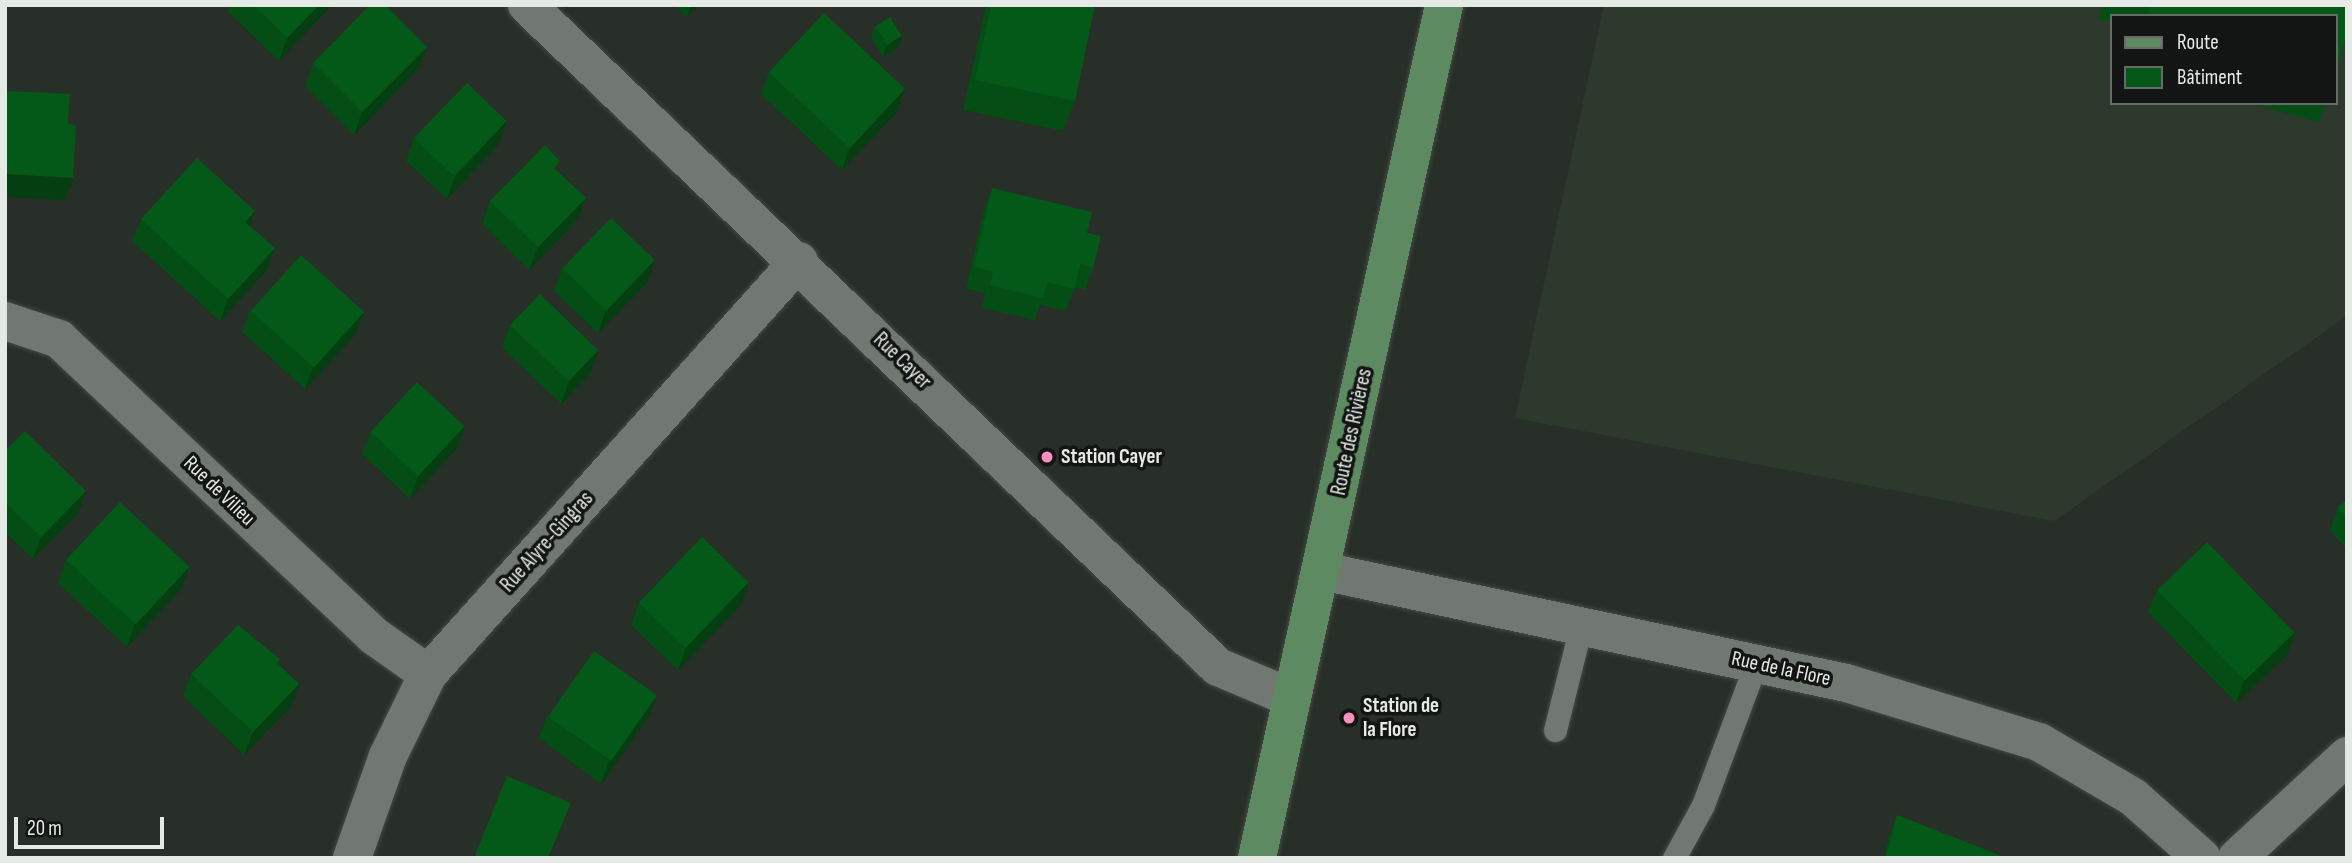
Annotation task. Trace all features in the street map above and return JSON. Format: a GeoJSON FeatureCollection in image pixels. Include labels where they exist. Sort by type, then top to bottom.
{"type":"FeatureCollection","features":[{"type":"Feature","properties":{"kind":"main road","name":"Route des Rivières"},"geometry":{"type":"LineString","coordinates":[[1257,858],[1289,697],[1322,571],[1444,5]]}},
{"type":"Feature","properties":{"kind":"street","name":"Rue Cayer"},"geometry":{"type":"LineString","coordinates":[[527,5],[799,261],[1218,667],[1289,697]]}},
{"type":"Feature","properties":{"kind":"street","name":"Rue Alyre-Gingras"},"geometry":{"type":"LineString","coordinates":[[352,858],[388,756],[428,674],[799,261]]}},
{"type":"Feature","properties":{"kind":"street","name":"Rue de Vilieu"},"geometry":{"type":"LineString","coordinates":[[5,321],[59,339],[374,636],[428,674]]}},
{"type":"Feature","properties":{"kind":"street","name":"Rue de la Flore"},"geometry":{"type":"LineString","coordinates":[[1322,571],[1846,683],[2039,742],[2133,797],[2202,858]]}},
{"type":"Feature","properties":{"kind":"street"},"geometry":{"type":"LineString","coordinates":[[2237,858],[2347,756]]}},
{"type":"Feature","properties":{"kind":"lane"},"geometry":{"type":"LineString","coordinates":[[1555,730],[1581,626]]}},
{"type":"Feature","properties":{"kind":"lane"},"geometry":{"type":"LineString","coordinates":[[1674,858],[1703,805],[1756,663]]}},
{"type":"Feature","properties":{"kind":"shaded area"},"geometry":{"type":"Polygon","coordinates":[[[1604,5],[2347,5],[2347,316],[2054,521],[1515,418],[1604,5]]]}},
{"type":"Feature","properties":{"kind":"building"},"geometry":{"type":"Polygon","coordinates":[[[253,5],[319,5],[287,38],[253,5]]]}},
{"type":"Feature","properties":{"kind":"building"},"geometry":{"type":"Polygon","coordinates":[[[370,5],[385,5],[427,47],[362,112],[313,63],[370,5]]]}},
{"type":"Feature","properties":{"kind":"building"},"geometry":{"type":"Polygon","coordinates":[[[991,5],[1095,5],[1075,101],[975,80],[991,5]]]}},
{"type":"Feature","properties":{"kind":"building"},"geometry":{"type":"Polygon","coordinates":[[[2151,5],[2347,5],[2347,32],[2338,65],[2338,14],[2149,14],[2151,5]]]}},
{"type":"Feature","properties":{"kind":"building"},"geometry":{"type":"Polygon","coordinates":[[[824,13],[905,89],[850,148],[769,72],[824,13]]]}},
{"type":"Feature","properties":{"kind":"building"},"geometry":{"type":"Polygon","coordinates":[[[890,17],[902,36],[887,45],[876,26],[890,17]]]}},
{"type":"Feature","properties":{"kind":"building"},"geometry":{"type":"Polygon","coordinates":[[[467,83],[507,121],[454,176],[414,138],[467,83]]]}},
{"type":"Feature","properties":{"kind":"building"},"geometry":{"type":"Polygon","coordinates":[[[5,91],[70,94],[68,123],[76,126],[73,178],[5,173],[5,91]]]}},
{"type":"Feature","properties":{"kind":"building"},"geometry":{"type":"Polygon","coordinates":[[[545,145],[560,161],[554,168],[586,198],[538,247],[490,201],[545,145]]]}},
{"type":"Feature","properties":{"kind":"building"},"geometry":{"type":"Polygon","coordinates":[[[197,158],[255,211],[245,222],[275,248],[228,299],[141,219],[197,158]]]}},
{"type":"Feature","properties":{"kind":"building"},"geometry":{"type":"Polygon","coordinates":[[[992,188],[1092,212],[1087,233],[1101,236],[1093,268],[1080,264],[1075,289],[1047,282],[1043,298],[990,285],[993,271],[974,267],[992,188]]]}},
{"type":"Feature","properties":{"kind":"building"},"geometry":{"type":"Polygon","coordinates":[[[611,218],[655,260],[606,311],[562,268],[611,218]]]}},
{"type":"Feature","properties":{"kind":"building"},"geometry":{"type":"Polygon","coordinates":[[[301,255],[364,312],[314,368],[251,311],[301,255]]]}},
{"type":"Feature","properties":{"kind":"building"},"geometry":{"type":"Polygon","coordinates":[[[540,294],[598,350],[568,381],[510,325],[540,294]]]}},
{"type":"Feature","properties":{"kind":"building"},"geometry":{"type":"Polygon","coordinates":[[[417,382],[465,426],[418,476],[371,432],[417,382]]]}},
{"type":"Feature","properties":{"kind":"building"},"geometry":{"type":"Polygon","coordinates":[[[25,431],[86,491],[41,537],[5,502],[5,451],[25,431]]]}},
{"type":"Feature","properties":{"kind":"building"},"geometry":{"type":"Polygon","coordinates":[[[2347,500],[2347,518],[2338,507],[2347,500]]]}},
{"type":"Feature","properties":{"kind":"building"},"geometry":{"type":"Polygon","coordinates":[[[120,502],[189,567],[136,625],[66,560],[120,502]]]}},
{"type":"Feature","properties":{"kind":"building"},"geometry":{"type":"Polygon","coordinates":[[[702,537],[749,582],[686,648],[639,602],[702,537]]]}},
{"type":"Feature","properties":{"kind":"building"},"geometry":{"type":"Polygon","coordinates":[[[2207,542],[2295,633],[2245,681],[2157,590],[2207,542]]]}},
{"type":"Feature","properties":{"kind":"building"},"geometry":{"type":"Polygon","coordinates":[[[238,625],[280,659],[277,663],[299,684],[253,732],[191,674],[238,625]]]}},
{"type":"Feature","properties":{"kind":"building"},"geometry":{"type":"Polygon","coordinates":[[[594,651],[657,695],[611,761],[548,717],[594,651]]]}},
{"type":"Feature","properties":{"kind":"building"},"geometry":{"type":"Polygon","coordinates":[[[507,776],[571,803],[548,858],[474,858],[507,776]]]}},
{"type":"Feature","properties":{"kind":"building"},"geometry":{"type":"Polygon","coordinates":[[[1897,815],[2007,858],[1886,858],[1897,815]]]}},
{"type":"Feature","properties":{"kind":"place","name":"Station Cayer"},"geometry":{"type":"Point","coordinates":[1047,457]}},
{"type":"Feature","properties":{"kind":"place","name":"Station de la Flore"},"geometry":{"type":"Point","coordinates":[1349,718]}}]}
